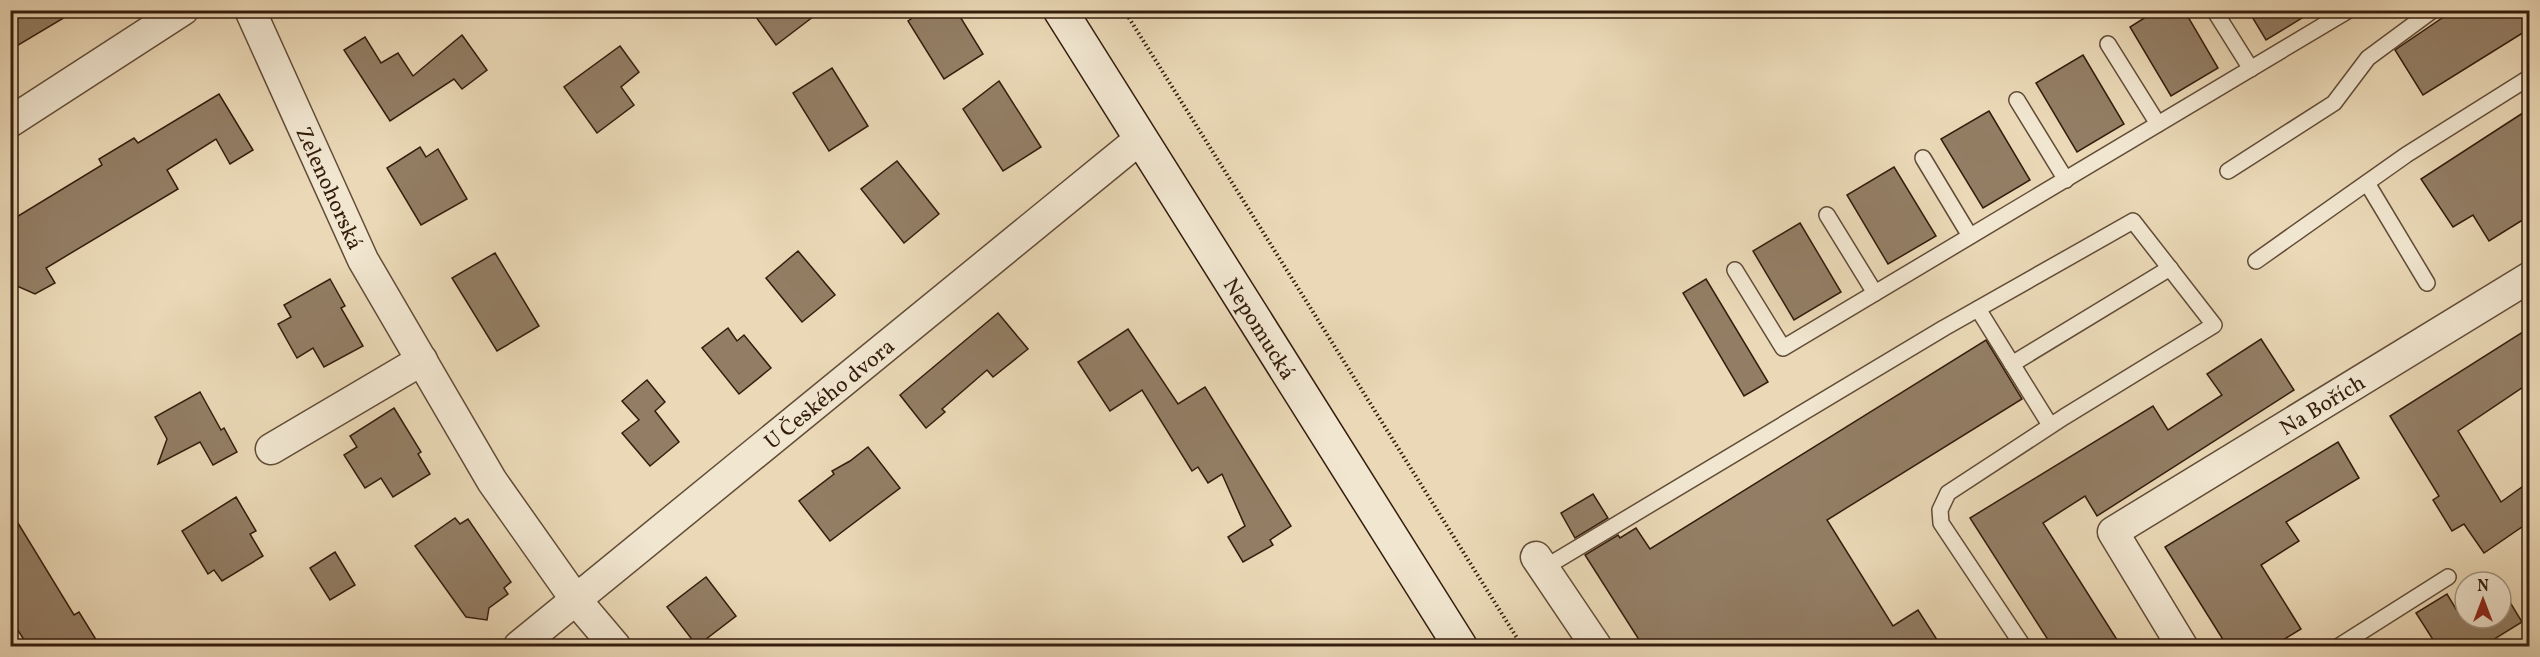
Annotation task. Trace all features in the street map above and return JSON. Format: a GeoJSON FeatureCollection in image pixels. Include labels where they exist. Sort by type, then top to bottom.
{"type":"FeatureCollection","features":[{"type":"Feature","properties":{"kind":"street"},"geometry":{"type":"LineString","coordinates":[[10,122],[183,10]]}},
{"type":"Feature","properties":{"kind":"street","name":"Zelenohorská"},"geometry":{"type":"LineString","coordinates":[[250,10],[363,260],[492,481],[576,600],[615,646]]}},
{"type":"Feature","properties":{"kind":"street","name":"Nepomucká"},"geometry":{"type":"LineString","coordinates":[[1060,10],[1460,646]]}},
{"type":"Feature","properties":{"kind":"street","name":"U Českého dvora"},"geometry":{"type":"LineString","coordinates":[[519,646],[1140,139]]}},
{"type":"Feature","properties":{"kind":"street","name":"Na Bořích"},"geometry":{"type":"LineString","coordinates":[[2182,646],[2113,531],[2529,277]]}},
{"type":"Feature","properties":{"kind":"street"},"geometry":{"type":"LineString","coordinates":[[271,449],[422,360]]}},
{"type":"Feature","properties":{"kind":"street"},"geometry":{"type":"LineString","coordinates":[[1540,563],[1596,646]]}},
{"type":"Feature","properties":{"kind":"lane"},"geometry":{"type":"LineString","coordinates":[[2214,10],[2251,69]]}},
{"type":"Feature","properties":{"kind":"lane"},"geometry":{"type":"LineString","coordinates":[[2228,171],[2334,103],[2368,58],[2433,10]]}},
{"type":"Feature","properties":{"kind":"lane"},"geometry":{"type":"LineString","coordinates":[[1735,270],[1783,348],[2347,11]]}},
{"type":"Feature","properties":{"kind":"lane"},"geometry":{"type":"LineString","coordinates":[[2108,44],[2158,124]]}},
{"type":"Feature","properties":{"kind":"lane"},"geometry":{"type":"LineString","coordinates":[[2256,261],[2367,183],[2529,76]]}},
{"type":"Feature","properties":{"kind":"lane"},"geometry":{"type":"LineString","coordinates":[[2017,100],[2066,180]]}},
{"type":"Feature","properties":{"kind":"lane"},"geometry":{"type":"LineString","coordinates":[[1923,158],[1970,236]]}},
{"type":"Feature","properties":{"kind":"lane"},"geometry":{"type":"LineString","coordinates":[[2367,183],[2427,283]]}},
{"type":"Feature","properties":{"kind":"lane"},"geometry":{"type":"LineString","coordinates":[[1827,215],[1875,293]]}},
{"type":"Feature","properties":{"kind":"lane"},"geometry":{"type":"LineString","coordinates":[[1540,563],[2133,221],[2214,325],[2050,425],[1948,494],[1940,510],[1941,523],[2023,646]]}},
{"type":"Feature","properties":{"kind":"lane"},"geometry":{"type":"LineString","coordinates":[[2012,364],[2170,268]]}},
{"type":"Feature","properties":{"kind":"lane"},"geometry":{"type":"LineString","coordinates":[[1978,309],[2050,425]]}},
{"type":"Feature","properties":{"kind":"lane"},"geometry":{"type":"LineString","coordinates":[[2339,646],[2448,577]]}},
{"type":"Feature","properties":{"kind":"path"},"geometry":{"type":"LineString","coordinates":[[1124,10],[1521,646]]}},
{"type":"Feature","properties":{"kind":"building"},"geometry":{"type":"Polygon","coordinates":[[[10,10],[77,10],[10,50],[10,10]]]}},
{"type":"Feature","properties":{"kind":"building"},"geometry":{"type":"Polygon","coordinates":[[[751,10],[822,10],[776,45],[751,10]]]}},
{"type":"Feature","properties":{"kind":"building"},"geometry":{"type":"Polygon","coordinates":[[[924,10],[956,10],[983,54],[944,79],[908,21],[924,10]]]}},
{"type":"Feature","properties":{"kind":"building"},"geometry":{"type":"Polygon","coordinates":[[[2157,10],[2184,10],[2218,68],[2171,96],[2130,27],[2157,10]]]}},
{"type":"Feature","properties":{"kind":"building"},"geometry":{"type":"Polygon","coordinates":[[[2248,10],[2315,10],[2266,40],[2248,10]]]}},
{"type":"Feature","properties":{"kind":"building"},"geometry":{"type":"Polygon","coordinates":[[[2454,10],[2529,10],[2529,29],[2423,95],[2395,50],[2454,10]]]}},
{"type":"Feature","properties":{"kind":"building"},"geometry":{"type":"Polygon","coordinates":[[[462,35],[487,70],[462,89],[454,79],[390,121],[344,50],[365,37],[381,63],[398,53],[413,76],[462,35]]]}},
{"type":"Feature","properties":{"kind":"building"},"geometry":{"type":"Polygon","coordinates":[[[620,46],[639,72],[621,87],[634,105],[597,133],[564,87],[620,46]]]}},
{"type":"Feature","properties":{"kind":"building"},"geometry":{"type":"Polygon","coordinates":[[[2083,55],[2124,124],[2077,152],[2036,83],[2083,55]]]}},
{"type":"Feature","properties":{"kind":"building"},"geometry":{"type":"Polygon","coordinates":[[[832,68],[868,126],[829,151],[793,93],[832,68]]]}},
{"type":"Feature","properties":{"kind":"building"},"geometry":{"type":"Polygon","coordinates":[[[999,81],[1041,147],[1003,171],[963,109],[999,81]]]}},
{"type":"Feature","properties":{"kind":"building"},"geometry":{"type":"Polygon","coordinates":[[[219,94],[253,150],[230,164],[216,139],[167,170],[178,189],[46,268],[55,283],[35,294],[10,283],[10,221],[102,165],[99,159],[134,138],[138,143],[219,94]]]}},
{"type":"Feature","properties":{"kind":"building"},"geometry":{"type":"Polygon","coordinates":[[[2529,109],[2529,216],[2489,241],[2473,215],[2453,227],[2421,179],[2529,109]]]}},
{"type":"Feature","properties":{"kind":"building"},"geometry":{"type":"Polygon","coordinates":[[[1989,111],[2030,180],[1983,208],[1941,139],[1989,111]]]}},
{"type":"Feature","properties":{"kind":"building"},"geometry":{"type":"Polygon","coordinates":[[[420,147],[426,157],[438,149],[467,199],[421,225],[387,168],[420,147]]]}},
{"type":"Feature","properties":{"kind":"building"},"geometry":{"type":"Polygon","coordinates":[[[897,161],[939,214],[904,243],[861,189],[897,161]]]}},
{"type":"Feature","properties":{"kind":"building"},"geometry":{"type":"Polygon","coordinates":[[[1894,167],[1936,236],[1888,264],[1847,195],[1894,167]]]}},
{"type":"Feature","properties":{"kind":"building"},"geometry":{"type":"Polygon","coordinates":[[[1800,223],[1841,292],[1794,320],[1753,251],[1800,223]]]}},
{"type":"Feature","properties":{"kind":"building"},"geometry":{"type":"Polygon","coordinates":[[[798,251],[835,295],[802,322],[766,278],[798,251]]]}},
{"type":"Feature","properties":{"kind":"building"},"geometry":{"type":"Polygon","coordinates":[[[495,253],[539,326],[497,351],[452,278],[495,253]]]}},
{"type":"Feature","properties":{"kind":"building"},"geometry":{"type":"Polygon","coordinates":[[[330,279],[345,306],[341,308],[363,346],[324,367],[313,348],[297,358],[278,324],[291,317],[284,305],[330,279]]]}},
{"type":"Feature","properties":{"kind":"building"},"geometry":{"type":"Polygon","coordinates":[[[1706,279],[1768,382],[1744,396],[1683,293],[1706,279]]]}},
{"type":"Feature","properties":{"kind":"building"},"geometry":{"type":"Polygon","coordinates":[[[998,313],[1028,349],[993,377],[987,370],[942,409],[945,412],[926,428],[900,395],[998,313]]]}},
{"type":"Feature","properties":{"kind":"building"},"geometry":{"type":"Polygon","coordinates":[[[728,328],[737,341],[744,335],[771,368],[739,394],[702,348],[728,328]]]}},
{"type":"Feature","properties":{"kind":"building"},"geometry":{"type":"Polygon","coordinates":[[[2529,328],[2529,383],[2458,431],[2501,502],[2529,482],[2529,522],[2484,553],[2464,524],[2452,531],[2433,500],[2439,496],[2390,416],[2529,328]]]}},
{"type":"Feature","properties":{"kind":"building"},"geometry":{"type":"Polygon","coordinates":[[[1128,329],[1178,404],[1205,387],[1291,526],[1270,540],[1273,545],[1243,562],[1228,537],[1245,526],[1222,474],[1208,483],[1198,467],[1192,471],[1142,390],[1110,411],[1078,362],[1128,329]]]}},
{"type":"Feature","properties":{"kind":"building"},"geometry":{"type":"Polygon","coordinates":[[[2261,339],[2294,390],[2097,516],[2085,496],[2043,523],[2121,646],[2052,646],[1970,518],[2153,406],[2168,430],[2222,395],[2207,374],[2261,339]]]}},
{"type":"Feature","properties":{"kind":"building"},"geometry":{"type":"Polygon","coordinates":[[[1986,340],[2022,399],[1827,520],[1893,626],[1918,610],[1941,646],[1643,646],[1585,555],[1618,535],[1620,538],[1636,528],[1650,549],[1986,340]]]}},
{"type":"Feature","properties":{"kind":"building"},"geometry":{"type":"Polygon","coordinates":[[[647,380],[665,402],[655,411],[679,442],[650,466],[622,433],[639,420],[622,401],[647,380]]]}},
{"type":"Feature","properties":{"kind":"building"},"geometry":{"type":"Polygon","coordinates":[[[200,392],[221,430],[224,428],[237,452],[213,465],[200,442],[158,464],[167,439],[155,417],[200,392]]]}},
{"type":"Feature","properties":{"kind":"building"},"geometry":{"type":"Polygon","coordinates":[[[394,408],[421,452],[418,454],[430,474],[393,497],[381,478],[365,488],[344,455],[357,447],[350,436],[394,408]]]}},
{"type":"Feature","properties":{"kind":"building"},"geometry":{"type":"Polygon","coordinates":[[[2338,442],[2359,478],[2286,522],[2299,541],[2261,565],[2301,629],[2273,646],[2227,646],[2165,547],[2338,442]]]}},
{"type":"Feature","properties":{"kind":"building"},"geometry":{"type":"Polygon","coordinates":[[[868,447],[900,488],[830,541],[799,501],[834,474],[832,471],[868,447]]]}},
{"type":"Feature","properties":{"kind":"building"},"geometry":{"type":"Polygon","coordinates":[[[1593,494],[1608,518],[1575,538],[1561,513],[1593,494]]]}},
{"type":"Feature","properties":{"kind":"building"},"geometry":{"type":"Polygon","coordinates":[[[236,497],[256,531],[250,534],[263,556],[222,581],[214,570],[208,574],[182,531],[236,497]]]}},
{"type":"Feature","properties":{"kind":"building"},"geometry":{"type":"Polygon","coordinates":[[[10,510],[74,615],[79,612],[100,646],[28,646],[10,618],[10,510]]]}},
{"type":"Feature","properties":{"kind":"building"},"geometry":{"type":"Polygon","coordinates":[[[455,518],[460,524],[468,519],[511,582],[504,588],[508,594],[489,608],[487,620],[466,617],[415,546],[455,518]]]}},
{"type":"Feature","properties":{"kind":"building"},"geometry":{"type":"Polygon","coordinates":[[[335,552],[355,585],[330,600],[310,568],[335,552]]]}},
{"type":"Feature","properties":{"kind":"building"},"geometry":{"type":"Polygon","coordinates":[[[706,577],[736,616],[697,646],[667,607],[706,577]]]}},
{"type":"Feature","properties":{"kind":"building"},"geometry":{"type":"Polygon","coordinates":[[[2447,594],[2453,604],[2453,630],[2509,630],[2483,646],[2437,646],[2416,613],[2447,594]]]}},
{"type":"Feature","properties":{"kind":"building"},"geometry":{"type":"Polygon","coordinates":[[[2513,607],[2522,622],[2513,628],[2513,607]]]}}]}
